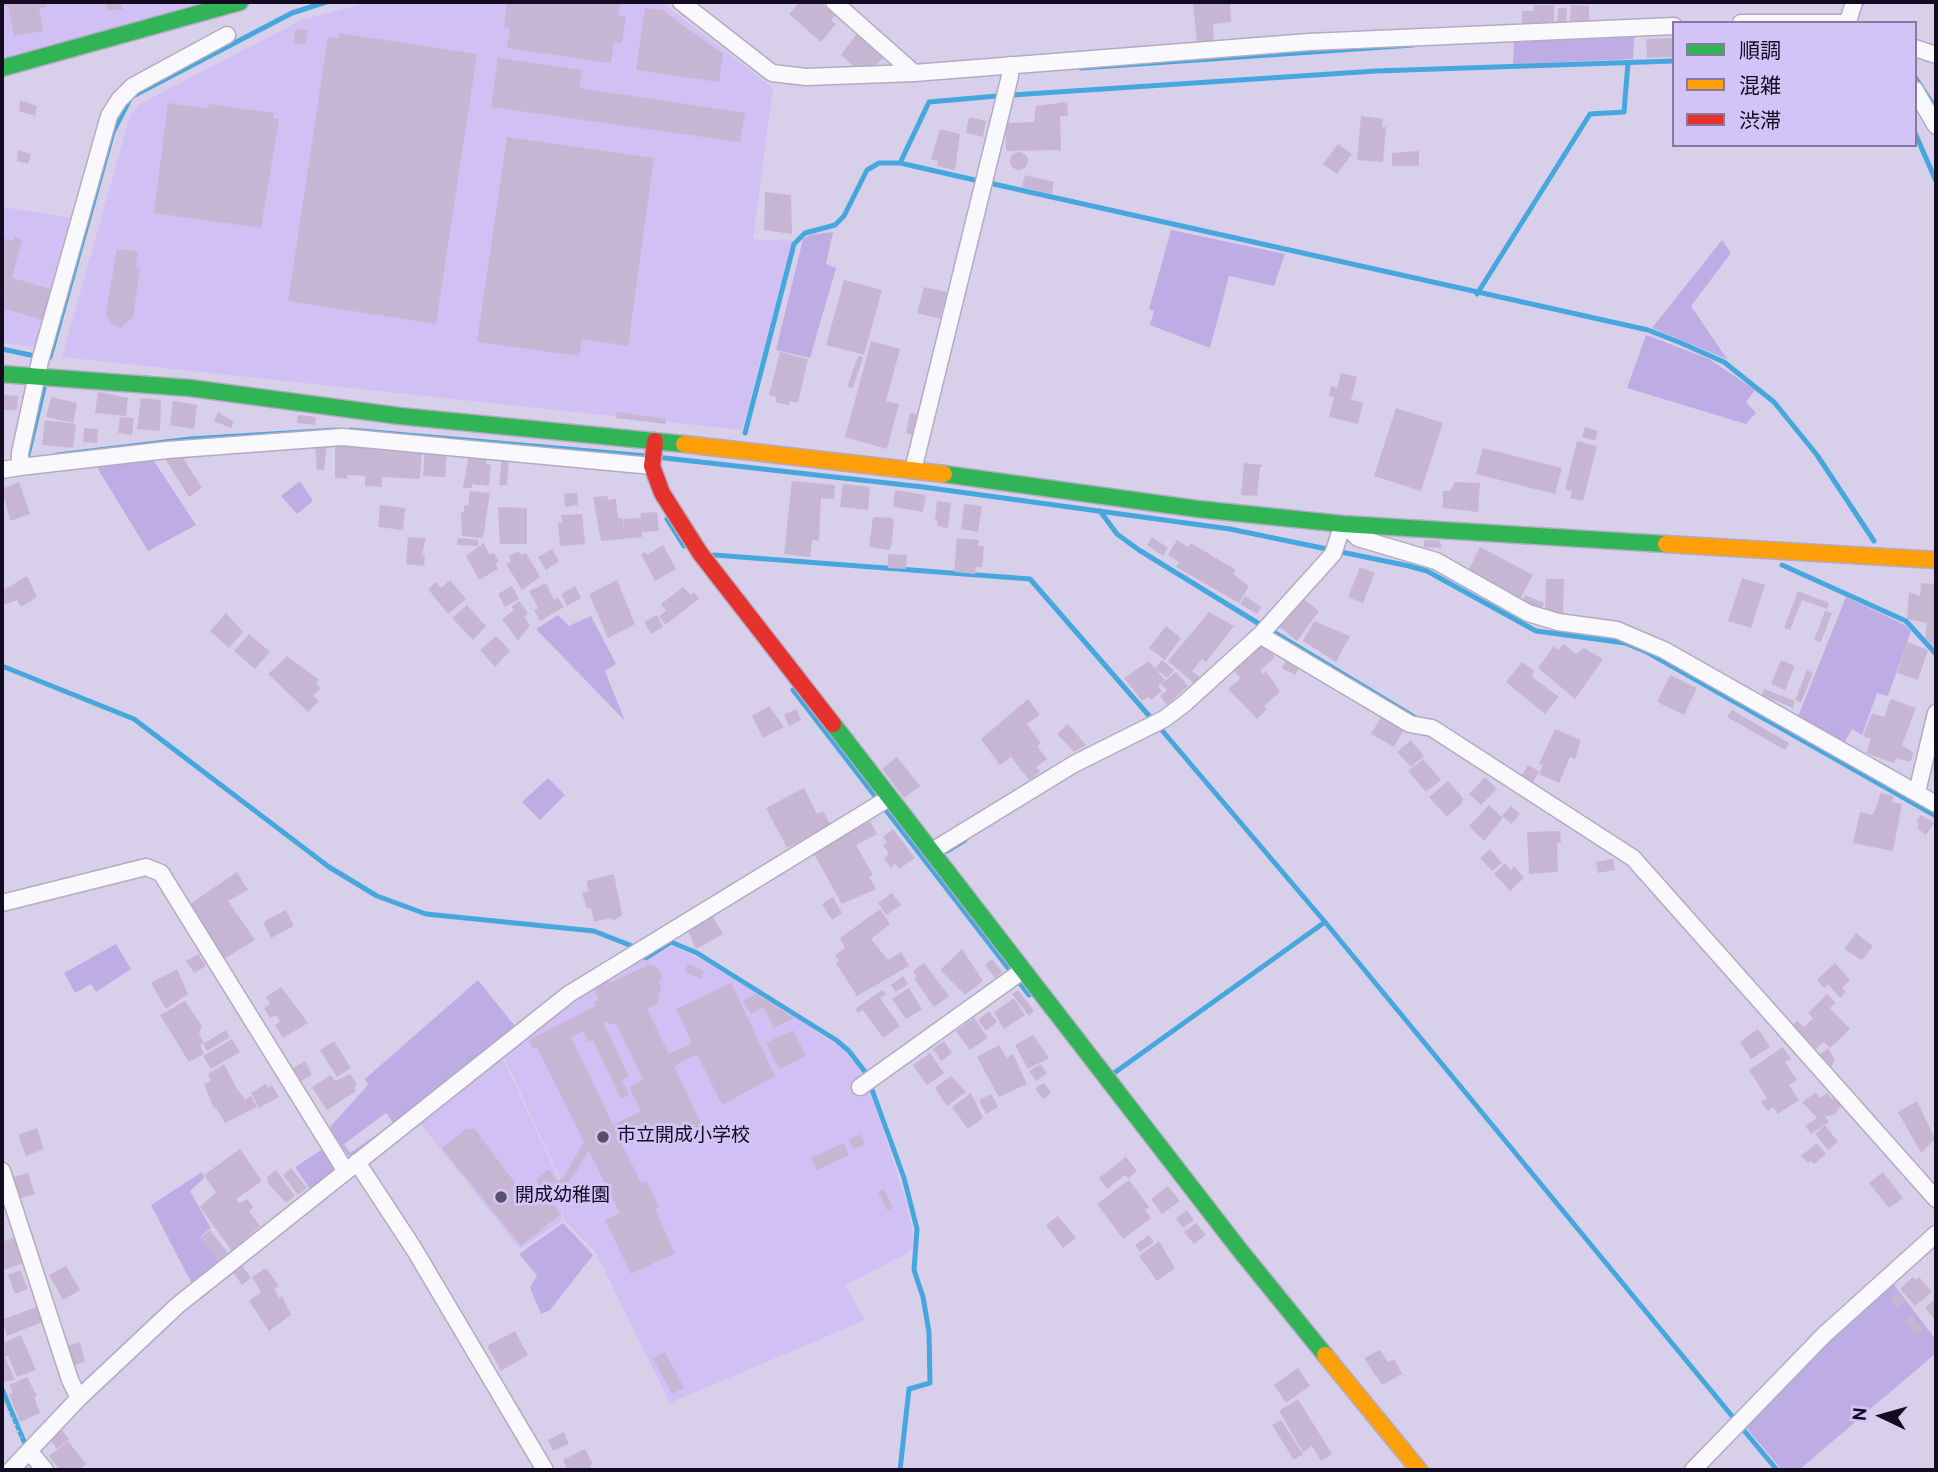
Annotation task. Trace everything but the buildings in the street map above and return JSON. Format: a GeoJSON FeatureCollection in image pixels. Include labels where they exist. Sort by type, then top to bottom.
{"type":"FeatureCollection","features":[{"type":"Feature","properties":{"kind":"street"},"geometry":{"type":"LineString","coordinates":[[2,68],[240,2]]}},
{"type":"Feature","properties":{"kind":"street"},"geometry":{"type":"LineString","coordinates":[[681,2],[772,73],[806,77],[1010,70],[1309,42],[1672,26]]}},
{"type":"Feature","properties":{"kind":"street"},"geometry":{"type":"LineString","coordinates":[[834,2],[914,73]]}},
{"type":"Feature","properties":{"kind":"street"},"geometry":{"type":"LineString","coordinates":[[1849,21],[1854,2]]}},
{"type":"Feature","properties":{"kind":"street"},"geometry":{"type":"LineString","coordinates":[[20,461],[38,375],[109,116],[132,86],[227,35]]}},
{"type":"Feature","properties":{"kind":"street"},"geometry":{"type":"LineString","coordinates":[[1917,49],[1936,55]]}},
{"type":"Feature","properties":{"kind":"street"},"geometry":{"type":"LineString","coordinates":[[913,470],[1010,70]]}},
{"type":"Feature","properties":{"kind":"street"},"geometry":{"type":"LineString","coordinates":[[1917,93],[1936,125]]}},
{"type":"Feature","properties":{"kind":"street"},"geometry":{"type":"LineString","coordinates":[[2,374],[177,387],[362,411],[649,458]]}},
{"type":"Feature","properties":{"kind":"street"},"geometry":{"type":"LineString","coordinates":[[2,470],[20,461],[342,437],[649,458],[913,470],[1185,507],[1343,524],[1936,560]]}},
{"type":"Feature","properties":{"kind":"street"},"geometry":{"type":"LineString","coordinates":[[649,458],[674,516],[883,803],[932,851],[1017,975],[1419,1470]]}},
{"type":"Feature","properties":{"kind":"street"},"geometry":{"type":"LineString","coordinates":[[932,851],[1074,764],[1164,719],[1260,635],[1336,549],[1343,524]]}},
{"type":"Feature","properties":{"kind":"street"},"geometry":{"type":"LineString","coordinates":[[1343,524],[1357,538],[1436,561],[1528,614],[1558,622],[1617,630],[1664,650],[1936,804]]}},
{"type":"Feature","properties":{"kind":"street"},"geometry":{"type":"LineString","coordinates":[[1260,635],[1410,724],[1425,727],[1633,858],[1936,1199]]}},
{"type":"Feature","properties":{"kind":"street"},"geometry":{"type":"LineString","coordinates":[[1917,792],[1936,713]]}},
{"type":"Feature","properties":{"kind":"street"},"geometry":{"type":"LineString","coordinates":[[11,1470],[79,1398],[178,1305],[569,994],[883,803]]}},
{"type":"Feature","properties":{"kind":"street"},"geometry":{"type":"LineString","coordinates":[[2,903],[146,867],[161,873],[351,1166],[414,1249],[545,1470]]}},
{"type":"Feature","properties":{"kind":"street"},"geometry":{"type":"LineString","coordinates":[[866,1083],[1017,975]]}},
{"type":"Feature","properties":{"kind":"street"},"geometry":{"type":"LineString","coordinates":[[2,1171],[70,1380],[79,1398]]}},
{"type":"Feature","properties":{"kind":"street"},"geometry":{"type":"LineString","coordinates":[[1693,1470],[1824,1335],[1936,1234]]}},
{"type":"Feature","properties":{"kind":"street"},"geometry":{"type":"LineString","coordinates":[[28,1452],[46,1470]]}},
{"type":"Feature","properties":{"kind":"path"},"geometry":{"type":"LineString","coordinates":[[2,1399],[28,1452]]}},
{"type":"Feature","properties":{"kind":"shaded area"},"geometry":{"type":"Polygon","coordinates":[[[2,2],[213,2],[2,61],[2,2]]]}},
{"type":"Feature","properties":{"kind":"shaded area"},"geometry":{"type":"Polygon","coordinates":[[[370,2],[661,2],[773,88],[753,239],[792,241],[742,430],[62,357],[130,116],[141,103],[302,20],[370,2]]]}},
{"type":"Feature","properties":{"kind":"shaded area"},"geometry":{"type":"Polygon","coordinates":[[[1634,37],[1633,59],[1513,64],[1514,42],[1634,37]]]}},
{"type":"Feature","properties":{"kind":"shaded area"},"geometry":{"type":"Polygon","coordinates":[[[2,207],[73,218],[37,348],[2,342],[2,207]]]}},
{"type":"Feature","properties":{"kind":"shaded area"},"geometry":{"type":"Polygon","coordinates":[[[1171,230],[1285,254],[1274,286],[1229,276],[1210,348],[1150,325],[1154,311],[1149,309],[1171,230]]]}},
{"type":"Feature","properties":{"kind":"shaded area"},"geometry":{"type":"Polygon","coordinates":[[[833,232],[826,264],[836,268],[810,358],[776,350],[803,239],[810,235],[833,232]]]}},
{"type":"Feature","properties":{"kind":"shaded area"},"geometry":{"type":"Polygon","coordinates":[[[1722,240],[1731,253],[1691,306],[1727,359],[1652,328],[1722,240]]]}},
{"type":"Feature","properties":{"kind":"shaded area"},"geometry":{"type":"Polygon","coordinates":[[[1646,335],[1709,359],[1755,390],[1746,402],[1756,413],[1746,424],[1627,388],[1646,335]]]}},
{"type":"Feature","properties":{"kind":"shaded area"},"geometry":{"type":"Polygon","coordinates":[[[152,458],[196,525],[148,551],[98,469],[102,462],[152,458]]]}},
{"type":"Feature","properties":{"kind":"shaded area"},"geometry":{"type":"Polygon","coordinates":[[[300,481],[313,501],[297,514],[281,496],[300,481]]]}},
{"type":"Feature","properties":{"kind":"shaded area"},"geometry":{"type":"Polygon","coordinates":[[[1846,597],[1905,625],[1911,631],[1888,696],[1877,693],[1862,735],[1852,729],[1843,745],[1797,719],[1846,597]]]}},
{"type":"Feature","properties":{"kind":"shaded area"},"geometry":{"type":"Polygon","coordinates":[[[558,615],[569,626],[591,616],[616,664],[605,671],[625,721],[536,629],[558,615]]]}},
{"type":"Feature","properties":{"kind":"shaded area"},"geometry":{"type":"Polygon","coordinates":[[[548,778],[565,795],[540,820],[522,802],[548,778]]]}},
{"type":"Feature","properties":{"kind":"shaded area"},"geometry":{"type":"Polygon","coordinates":[[[116,944],[131,969],[96,992],[91,984],[75,993],[64,973],[116,944]]]}},
{"type":"Feature","properties":{"kind":"shaded area"},"geometry":{"type":"Polygon","coordinates":[[[671,946],[700,959],[788,1012],[845,1051],[862,1072],[871,1094],[906,1201],[913,1234],[912,1248],[908,1253],[845,1285],[865,1320],[670,1403],[596,1253],[563,1219],[561,1180],[503,1055],[542,1022],[639,956],[646,961],[671,946]]]}},
{"type":"Feature","properties":{"kind":"shaded area"},"geometry":{"type":"Polygon","coordinates":[[[478,980],[518,1030],[350,1158],[329,1128],[368,1085],[365,1079],[478,980]],[[386,1113],[344,1144],[350,1153],[393,1123],[386,1113]]]}},
{"type":"Feature","properties":{"kind":"shaded area"},"geometry":{"type":"Polygon","coordinates":[[[502,1057],[559,1180],[562,1220],[520,1249],[419,1122],[502,1057]]]}},
{"type":"Feature","properties":{"kind":"shaded area"},"geometry":{"type":"Polygon","coordinates":[[[326,1147],[336,1168],[310,1189],[295,1167],[326,1147]]]}},
{"type":"Feature","properties":{"kind":"shaded area"},"geometry":{"type":"Polygon","coordinates":[[[202,1172],[204,1178],[190,1191],[211,1228],[201,1236],[220,1262],[193,1286],[151,1205],[202,1172]]]}},
{"type":"Feature","properties":{"kind":"shaded area"},"geometry":{"type":"Polygon","coordinates":[[[563,1223],[593,1255],[550,1310],[541,1314],[530,1288],[537,1275],[519,1254],[563,1223]]]}},
{"type":"Feature","properties":{"kind":"shaded area"},"geometry":{"type":"Polygon","coordinates":[[[1892,1282],[1936,1340],[1936,1353],[1799,1470],[1782,1470],[1744,1425],[1892,1282]]]}},
{"type":"Feature","properties":{"kind":"waterway"},"geometry":{"type":"LineString","coordinates":[[50,357],[113,132],[131,97],[292,13],[326,2]]}},
{"type":"Feature","properties":{"kind":"waterway"},"geometry":{"type":"LineString","coordinates":[[1081,68],[1413,45]]}},
{"type":"Feature","properties":{"kind":"waterway"},"geometry":{"type":"LineString","coordinates":[[1012,95],[1376,71],[1672,61]]}},
{"type":"Feature","properties":{"kind":"waterway"},"geometry":{"type":"LineString","coordinates":[[1477,294],[1590,114],[1624,112],[1628,63]]}},
{"type":"Feature","properties":{"kind":"waterway"},"geometry":{"type":"LineString","coordinates":[[1917,80],[1936,109]]}},
{"type":"Feature","properties":{"kind":"waterway"},"geometry":{"type":"LineString","coordinates":[[900,163],[929,102],[997,96]]}},
{"type":"Feature","properties":{"kind":"waterway"},"geometry":{"type":"LineString","coordinates":[[1917,138],[1936,181]]}},
{"type":"Feature","properties":{"kind":"waterway"},"geometry":{"type":"LineString","coordinates":[[745,433],[794,244],[805,233],[835,225],[844,216],[867,170],[879,163],[900,163],[979,181]]}},
{"type":"Feature","properties":{"kind":"waterway"},"geometry":{"type":"LineString","coordinates":[[989,183],[1648,330],[1681,343],[1724,362],[1774,402],[1817,455],[1874,541]]}},
{"type":"Feature","properties":{"kind":"waterway"},"geometry":{"type":"LineString","coordinates":[[2,349],[35,356]]}},
{"type":"Feature","properties":{"kind":"waterway"},"geometry":{"type":"LineString","coordinates":[[27,459],[44,388]]}},
{"type":"Feature","properties":{"kind":"waterway"},"geometry":{"type":"LineString","coordinates":[[57,455],[190,439],[336,430]]}},
{"type":"Feature","properties":{"kind":"waterway"},"geometry":{"type":"LineString","coordinates":[[350,430],[647,456]]}},
{"type":"Feature","properties":{"kind":"waterway"},"geometry":{"type":"LineString","coordinates":[[656,457],[923,487],[1230,529],[1427,571],[1536,631],[1625,643],[1647,652],[1936,816]]}},
{"type":"Feature","properties":{"kind":"waterway"},"geometry":{"type":"LineString","coordinates":[[1100,511],[1117,534],[1139,550],[1261,625]]}},
{"type":"Feature","properties":{"kind":"waterway"},"geometry":{"type":"LineString","coordinates":[[667,519],[684,546]]}},
{"type":"Feature","properties":{"kind":"waterway"},"geometry":{"type":"LineString","coordinates":[[714,555],[1030,579],[1151,718]]}},
{"type":"Feature","properties":{"kind":"waterway"},"geometry":{"type":"LineString","coordinates":[[1782,565],[1906,621],[1936,654]]}},
{"type":"Feature","properties":{"kind":"waterway"},"geometry":{"type":"LineString","coordinates":[[1275,633],[1419,720]]}},
{"type":"Feature","properties":{"kind":"waterway"},"geometry":{"type":"LineString","coordinates":[[2,666],[134,719],[329,867],[377,896],[426,914],[594,931],[632,946]]}},
{"type":"Feature","properties":{"kind":"waterway"},"geometry":{"type":"LineString","coordinates":[[793,690],[1029,995]]}},
{"type":"Feature","properties":{"kind":"waterway"},"geometry":{"type":"LineString","coordinates":[[1160,728],[1325,922],[1732,1416]]}},
{"type":"Feature","properties":{"kind":"waterway"},"geometry":{"type":"LineString","coordinates":[[947,851],[965,840]]}},
{"type":"Feature","properties":{"kind":"waterway"},"geometry":{"type":"LineString","coordinates":[[1114,1073],[1325,922]]}},
{"type":"Feature","properties":{"kind":"waterway"},"geometry":{"type":"LineString","coordinates":[[644,956],[646,958],[671,942],[697,953],[836,1040],[849,1051],[866,1073],[904,1178],[917,1229],[914,1270],[923,1297],[929,1332],[930,1383],[909,1389],[900,1470]]}},
{"type":"Feature","properties":{"kind":"waterway"},"geometry":{"type":"LineString","coordinates":[[2,1389],[25,1444]]}},
{"type":"Feature","properties":{"kind":"waterway"},"geometry":{"type":"LineString","coordinates":[[1741,1427],[1777,1470]]}},
{"type":"Feature","properties":{"kind":"traffic: fast"},"geometry":{"type":"LineString","coordinates":[[2,68],[240,2]]}},
{"type":"Feature","properties":{"kind":"traffic: fast"},"geometry":{"type":"LineString","coordinates":[[2,374],[190,388],[400,416],[684,444]]}},
{"type":"Feature","properties":{"kind":"traffic: fast"},"geometry":{"type":"LineString","coordinates":[[944,474],[1198,509],[1343,524],[1666,544]]}},
{"type":"Feature","properties":{"kind":"traffic: fast"},"geometry":{"type":"LineString","coordinates":[[833,724],[1239,1249],[1325,1355]]}},
{"type":"Feature","properties":{"kind":"traffic: slow"},"geometry":{"type":"LineString","coordinates":[[684,444],[944,474]]}},
{"type":"Feature","properties":{"kind":"traffic: slow"},"geometry":{"type":"LineString","coordinates":[[1666,544],[1936,560]]}},
{"type":"Feature","properties":{"kind":"traffic: slow"},"geometry":{"type":"LineString","coordinates":[[1325,1355],[1419,1470]]}},
{"type":"Feature","properties":{"kind":"traffic: jam"},"geometry":{"type":"LineString","coordinates":[[655,441],[652,466],[662,493],[700,553],[833,724]]}},
{"type":"Feature","properties":{"kind":"place","name":"市立開成小学校"},"geometry":{"type":"Point","coordinates":[603,1137]}},
{"type":"Feature","properties":{"kind":"place","name":"開成幼稚園"},"geometry":{"type":"Point","coordinates":[501,1197]}}]}
